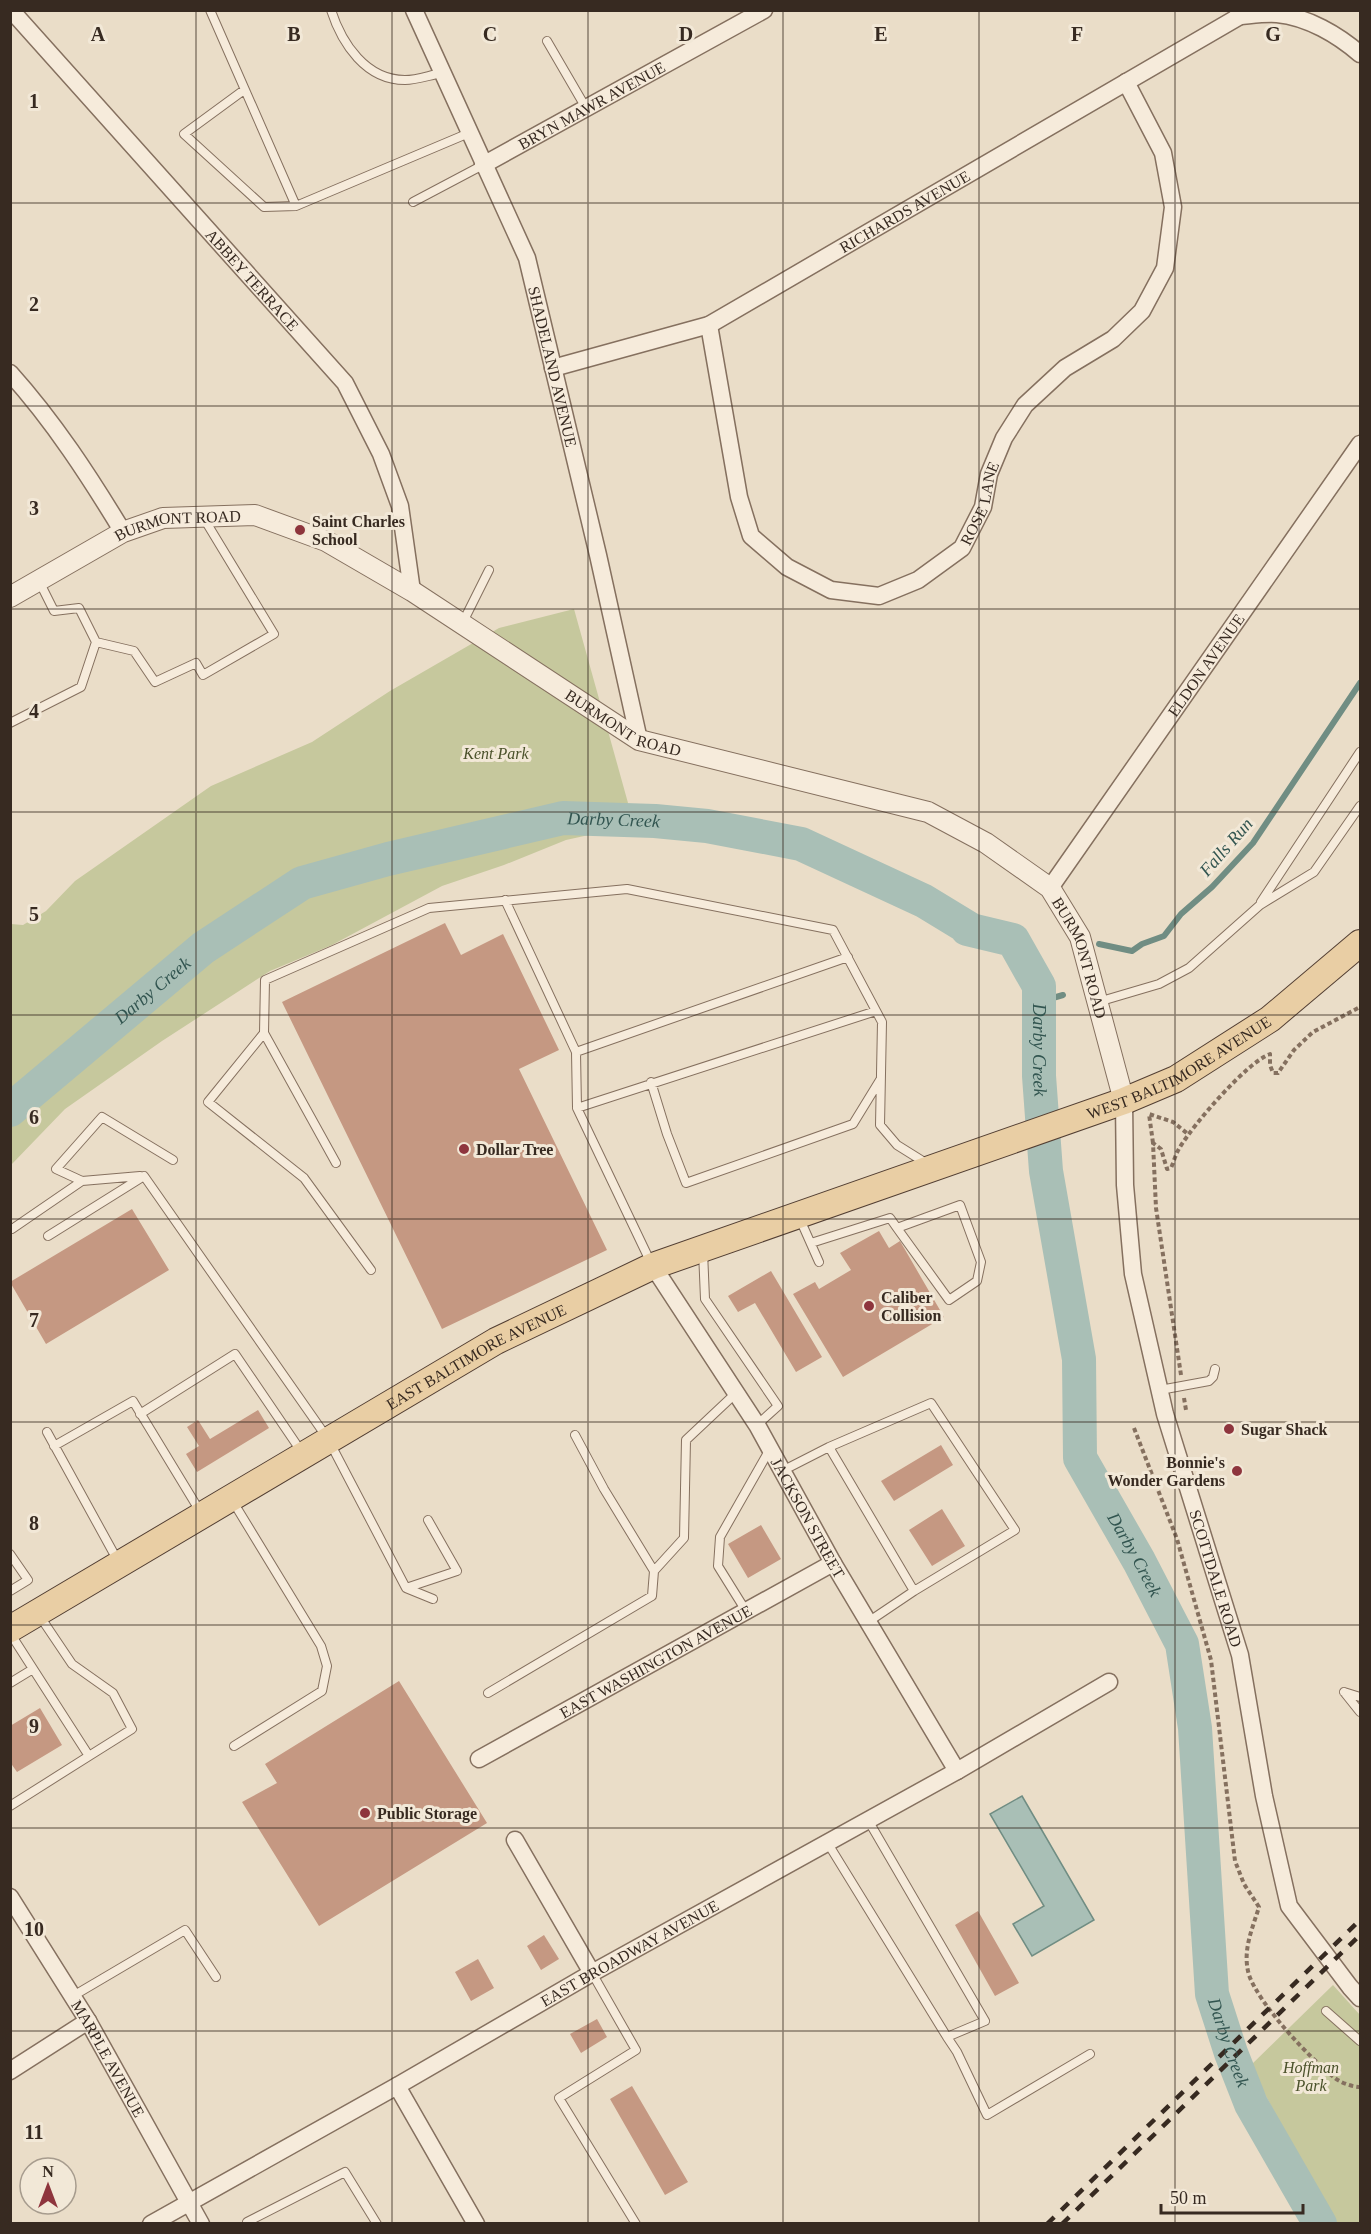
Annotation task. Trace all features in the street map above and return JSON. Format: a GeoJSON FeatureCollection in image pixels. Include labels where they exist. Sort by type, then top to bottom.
{"type":"FeatureCollection","features":[{"type":"Feature","properties":{"kind":"main road","name":"WEST BALTIMORE AVENUE"},"geometry":{"type":"LineString","coordinates":[[973,1153],[1124,1101],[1176,1079],[1269,1019],[1360,943]]}},
{"type":"Feature","properties":{"kind":"main road","name":"EAST BALTIMORE AVENUE"},"geometry":{"type":"LineString","coordinates":[[10,1631],[201,1514],[496,1341],[653,1266],[973,1153]]}},
{"type":"Feature","properties":{"kind":"street","name":"ABBEY TERRACE"},"geometry":{"type":"LineString","coordinates":[[11,10],[345,383],[381,454],[400,506],[412,591]]}},
{"type":"Feature","properties":{"kind":"street","name":"SHADELAND AVENUE"},"geometry":{"type":"LineString","coordinates":[[414,10],[527,258],[598,555],[639,740]]}},
{"type":"Feature","properties":{"kind":"street","name":"BRYN MAWR AVENUE"},"geometry":{"type":"LineString","coordinates":[[483,165],[764,10]]}},
{"type":"Feature","properties":{"kind":"street"},"geometry":{"type":"LineString","coordinates":[[1239,13],[1278,14],[1309,22],[1340,37],[1360,54]]}},
{"type":"Feature","properties":{"kind":"street","name":"RICHARDS AVENUE"},"geometry":{"type":"LineString","coordinates":[[553,368],[709,325],[1126,82],[1239,13]]}},
{"type":"Feature","properties":{"kind":"street","name":"ROSE LANE"},"geometry":{"type":"LineString","coordinates":[[709,325],[739,497],[751,536],[787,567],[831,590],[879,597],[918,580],[962,548],[983,507],[989,474],[1004,438],[1025,405],[1065,368],[1113,339],[1142,311],[1165,268],[1173,207],[1163,153],[1126,82]]}},
{"type":"Feature","properties":{"kind":"street"},"geometry":{"type":"LineString","coordinates":[[10,373],[34,400],[80,462],[123,532]]}},
{"type":"Feature","properties":{"kind":"street","name":"ELDON AVENUE"},"geometry":{"type":"LineString","coordinates":[[1050,888],[1360,444]]}},
{"type":"Feature","properties":{"kind":"street","name":"BURMONT ROAD"},"geometry":{"type":"LineString","coordinates":[[10,597],[123,532],[163,518],[255,515],[326,542],[412,591],[639,740],[928,812],[986,843],[1050,888],[1080,937],[1124,1101]]}},
{"type":"Feature","properties":{"kind":"street","name":"SCOTTDALE ROAD"},"geometry":{"type":"LineString","coordinates":[[1124,1101],[1125,1185],[1133,1274],[1165,1414],[1240,1655],[1264,1796],[1289,1906],[1360,1998]]}},
{"type":"Feature","properties":{"kind":"street","name":"JACKSON STREET"},"geometry":{"type":"LineString","coordinates":[[653,1266],[757,1425],[833,1563],[957,1771]]}},
{"type":"Feature","properties":{"kind":"street","name":"EAST WASHINGTON AVENUE"},"geometry":{"type":"LineString","coordinates":[[479,1759],[833,1563]]}},
{"type":"Feature","properties":{"kind":"street","name":"EAST BROADWAY AVENUE"},"geometry":{"type":"LineString","coordinates":[[151,2223],[397,2086],[592,1973],[957,1771],[1109,1682]]}},
{"type":"Feature","properties":{"kind":"street"},"geometry":{"type":"LineString","coordinates":[[515,1840],[592,1973]]}},
{"type":"Feature","properties":{"kind":"street","name":"MARPLE AVENUE"},"geometry":{"type":"LineString","coordinates":[[10,1897],[88,2021],[201,2223]]}},
{"type":"Feature","properties":{"kind":"street"},"geometry":{"type":"LineString","coordinates":[[10,2071],[88,2021]]}},
{"type":"Feature","properties":{"kind":"street"},"geometry":{"type":"LineString","coordinates":[[397,2086],[476,2223]]}},
{"type":"Feature","properties":{"kind":"lane"},"geometry":{"type":"LineString","coordinates":[[210,10],[296,206]]}},
{"type":"Feature","properties":{"kind":"lane"},"geometry":{"type":"LineString","coordinates":[[331,10],[350,48],[368,68],[394,79],[406,80],[442,73]]}},
{"type":"Feature","properties":{"kind":"lane"},"geometry":{"type":"LineString","coordinates":[[547,41],[586,108]]}},
{"type":"Feature","properties":{"kind":"lane"},"geometry":{"type":"LineString","coordinates":[[244,90],[184,134],[264,207],[296,206],[469,133]]}},
{"type":"Feature","properties":{"kind":"lane"},"geometry":{"type":"LineString","coordinates":[[412,202],[483,165]]}},
{"type":"Feature","properties":{"kind":"lane"},"geometry":{"type":"LineString","coordinates":[[96,642],[134,651],[155,681],[196,663],[202,675],[274,634],[202,516]]}},
{"type":"Feature","properties":{"kind":"lane"},"geometry":{"type":"LineString","coordinates":[[462,624],[489,570]]}},
{"type":"Feature","properties":{"kind":"lane"},"geometry":{"type":"LineString","coordinates":[[10,723],[81,687],[96,642],[79,608],[54,611],[39,580]]}},
{"type":"Feature","properties":{"kind":"lane"},"geometry":{"type":"LineString","coordinates":[[1260,905],[1360,752]]}},
{"type":"Feature","properties":{"kind":"lane"},"geometry":{"type":"LineString","coordinates":[[1098,1002],[1159,984],[1189,968],[1260,905],[1314,872],[1360,806]]}},
{"type":"Feature","properties":{"kind":"lane"},"geometry":{"type":"LineString","coordinates":[[336,1163],[264,1033],[265,980],[429,908],[627,889],[833,930],[882,1022],[880,1125],[897,1144],[932,1167]]}},
{"type":"Feature","properties":{"kind":"lane"},"geometry":{"type":"LineString","coordinates":[[506,900],[576,1052],[577,1108],[653,1266]]}},
{"type":"Feature","properties":{"kind":"lane"},"geometry":{"type":"LineString","coordinates":[[576,1052],[848,957]]}},
{"type":"Feature","properties":{"kind":"lane"},"geometry":{"type":"LineString","coordinates":[[577,1108],[651,1082],[876,1011]]}},
{"type":"Feature","properties":{"kind":"lane"},"geometry":{"type":"LineString","coordinates":[[264,1033],[208,1102],[303,1178],[371,1270]]}},
{"type":"Feature","properties":{"kind":"lane"},"geometry":{"type":"LineString","coordinates":[[651,1082],[667,1134],[686,1183],[853,1124],[881,1080]]}},
{"type":"Feature","properties":{"kind":"lane"},"geometry":{"type":"LineString","coordinates":[[144,1176],[82,1181],[56,1169],[102,1117],[173,1160]]}},
{"type":"Feature","properties":{"kind":"lane"},"geometry":{"type":"LineString","coordinates":[[48,1236],[144,1176]]}},
{"type":"Feature","properties":{"kind":"lane"},"geometry":{"type":"LineString","coordinates":[[144,1176],[328,1439],[406,1588],[433,1599]]}},
{"type":"Feature","properties":{"kind":"lane"},"geometry":{"type":"LineString","coordinates":[[12,1229],[82,1181]]}},
{"type":"Feature","properties":{"kind":"lane"},"geometry":{"type":"LineString","coordinates":[[811,1243],[890,1218],[897,1228],[949,1300],[977,1281],[981,1262],[960,1205],[897,1228]]}},
{"type":"Feature","properties":{"kind":"lane"},"geometry":{"type":"LineString","coordinates":[[798,1214],[819,1262]]}},
{"type":"Feature","properties":{"kind":"lane"},"geometry":{"type":"LineString","coordinates":[[702,1247],[705,1299],[777,1406],[757,1425]]}},
{"type":"Feature","properties":{"kind":"lane"},"geometry":{"type":"LineString","coordinates":[[140,1414],[235,1354],[303,1454]]}},
{"type":"Feature","properties":{"kind":"lane"},"geometry":{"type":"LineString","coordinates":[[1160,1390],[1209,1381],[1215,1369]]}},
{"type":"Feature","properties":{"kind":"lane"},"geometry":{"type":"LineString","coordinates":[[654,1571],[684,1538],[686,1440],[736,1393]]}},
{"type":"Feature","properties":{"kind":"lane"},"geometry":{"type":"LineString","coordinates":[[54,1446],[133,1401],[201,1514]]}},
{"type":"Feature","properties":{"kind":"lane"},"geometry":{"type":"LineString","coordinates":[[782,1471],[829,1447],[931,1403],[1015,1530],[868,1622]]}},
{"type":"Feature","properties":{"kind":"lane"},"geometry":{"type":"LineString","coordinates":[[46,1432],[119,1563]]}},
{"type":"Feature","properties":{"kind":"lane"},"geometry":{"type":"LineString","coordinates":[[488,1693],[652,1596],[654,1571],[604,1489],[575,1435]]}},
{"type":"Feature","properties":{"kind":"lane"},"geometry":{"type":"LineString","coordinates":[[829,1447],[914,1592]]}},
{"type":"Feature","properties":{"kind":"lane"},"geometry":{"type":"LineString","coordinates":[[746,1611],[718,1566],[720,1536],[770,1449]]}},
{"type":"Feature","properties":{"kind":"lane"},"geometry":{"type":"LineString","coordinates":[[231,1497],[321,1646],[327,1666],[322,1691],[234,1746]]}},
{"type":"Feature","properties":{"kind":"lane"},"geometry":{"type":"LineString","coordinates":[[406,1588],[457,1571],[428,1520]]}},
{"type":"Feature","properties":{"kind":"lane"},"geometry":{"type":"LineString","coordinates":[[10,1554],[28,1580],[10,1591]]}},
{"type":"Feature","properties":{"kind":"lane"},"geometry":{"type":"LineString","coordinates":[[10,1806],[132,1729],[113,1693],[72,1664],[38,1614]]}},
{"type":"Feature","properties":{"kind":"lane"},"geometry":{"type":"LineString","coordinates":[[10,1631],[89,1756]]}},
{"type":"Feature","properties":{"kind":"lane"},"geometry":{"type":"LineString","coordinates":[[10,1683],[33,1669]]}},
{"type":"Feature","properties":{"kind":"lane"},"geometry":{"type":"LineString","coordinates":[[1360,1697],[1344,1692],[1360,1712]]}},
{"type":"Feature","properties":{"kind":"lane"},"geometry":{"type":"LineString","coordinates":[[868,1820],[985,2021],[947,2037]]}},
{"type":"Feature","properties":{"kind":"lane"},"geometry":{"type":"LineString","coordinates":[[827,1842],[957,2052],[987,2115],[1090,2054]]}},
{"type":"Feature","properties":{"kind":"lane"},"geometry":{"type":"LineString","coordinates":[[73,1996],[185,1930],[216,1977]]}},
{"type":"Feature","properties":{"kind":"lane"},"geometry":{"type":"LineString","coordinates":[[592,1973],[636,2050],[560,2098],[636,2223]]}},
{"type":"Feature","properties":{"kind":"lane"},"geometry":{"type":"LineString","coordinates":[[1326,2011],[1360,2041]]}},
{"type":"Feature","properties":{"kind":"lane"},"geometry":{"type":"LineString","coordinates":[[248,2223],[345,2172],[376,2223]]}},
{"type":"Feature","properties":{"kind":"path"},"geometry":{"type":"LineString","coordinates":[[1153,1143],[1161,1149],[1167,1169],[1171,1168],[1188,1134],[1219,1097],[1266,1056],[1271,1056],[1270,1065],[1273,1072],[1278,1073],[1294,1050],[1312,1032],[1360,1006]]}},
{"type":"Feature","properties":{"kind":"path"},"geometry":{"type":"LineString","coordinates":[[1186,1410],[1156,1208],[1153,1143],[1149,1114],[1173,1122],[1188,1134]]}},
{"type":"Feature","properties":{"kind":"path"},"geometry":{"type":"LineString","coordinates":[[1134,1428],[1177,1539],[1211,1660],[1235,1862],[1244,1884],[1259,1907],[1246,1947],[1249,1974],[1258,1993],[1294,2039],[1336,2079],[1360,2087]]}},
{"type":"Feature","properties":{"kind":"green space","name":"Kent Park"},"geometry":{"type":"Polygon","coordinates":[[[574,609],[635,828],[616,829],[566,840],[504,865],[442,886],[332,945],[270,971],[162,1041],[65,1109],[11,1165],[11,924],[23,925],[46,911],[75,881],[211,786],[312,742],[390,691],[499,628],[574,609]]]}},
{"type":"Feature","properties":{"kind":"green space","name":"Hoffman Park"},"geometry":{"type":"Polygon","coordinates":[[[1333,1985],[1360,2015],[1360,2223],[1333,2223],[1250,2066],[1333,1985]]]}},
{"type":"Feature","properties":{"kind":"shaded area"},"geometry":{"type":"Polygon","coordinates":[[[1022,1796],[1094,1920],[1032,1956],[1013,1924],[1044,1906],[990,1814],[1022,1796]]]}},
{"type":"Feature","properties":{"kind":"building"},"geometry":{"type":"Polygon","coordinates":[[[445,923],[461,955],[503,934],[559,1050],[519,1069],[607,1250],[442,1329],[282,1002],[445,923]]]}},
{"type":"Feature","properties":{"kind":"building"},"geometry":{"type":"Polygon","coordinates":[[[132,1209],[169,1270],[46,1344],[10,1282],[132,1209]]]}},
{"type":"Feature","properties":{"kind":"building","name":"Caliber Collision"},"geometry":{"type":"Polygon","coordinates":[[[879,1231],[889,1248],[900,1241],[944,1317],[843,1377],[793,1294],[815,1282],[819,1289],[851,1270],[840,1253],[879,1231]]]}},
{"type":"Feature","properties":{"kind":"building"},"geometry":{"type":"Polygon","coordinates":[[[771,1271],[822,1357],[796,1372],[755,1303],[738,1312],[728,1296],[771,1271]]]}},
{"type":"Feature","properties":{"kind":"building"},"geometry":{"type":"Polygon","coordinates":[[[258,1410],[269,1428],[197,1472],[186,1454],[199,1446],[187,1427],[198,1420],[210,1439],[258,1410]]]}},
{"type":"Feature","properties":{"kind":"building"},"geometry":{"type":"Polygon","coordinates":[[[941,1445],[953,1465],[894,1501],[881,1481],[941,1445]]]}},
{"type":"Feature","properties":{"kind":"building"},"geometry":{"type":"Polygon","coordinates":[[[942,1509],[965,1546],[932,1566],[909,1530],[942,1509]]]}},
{"type":"Feature","properties":{"kind":"building"},"geometry":{"type":"Polygon","coordinates":[[[761,1525],[781,1559],[748,1578],[728,1544],[761,1525]]]}},
{"type":"Feature","properties":{"kind":"building","name":"Public Storage"},"geometry":{"type":"Polygon","coordinates":[[[399,1681],[487,1823],[319,1926],[242,1802],[277,1783],[265,1764],[399,1681]]]}},
{"type":"Feature","properties":{"kind":"building"},"geometry":{"type":"Polygon","coordinates":[[[40,1708],[62,1745],[17,1772],[10,1762],[10,1726],[40,1708]]]}},
{"type":"Feature","properties":{"kind":"building"},"geometry":{"type":"Polygon","coordinates":[[[978,1911],[1019,1983],[995,1996],[955,1925],[978,1911]]]}},
{"type":"Feature","properties":{"kind":"building"},"geometry":{"type":"Polygon","coordinates":[[[544,1935],[559,1959],[541,1970],[527,1946],[544,1935]]]}},
{"type":"Feature","properties":{"kind":"building"},"geometry":{"type":"Polygon","coordinates":[[[478,1959],[494,1988],[471,2001],[455,1972],[478,1959]]]}},
{"type":"Feature","properties":{"kind":"building"},"geometry":{"type":"Polygon","coordinates":[[[597,2019],[607,2037],[581,2053],[570,2034],[597,2019]]]}},
{"type":"Feature","properties":{"kind":"building"},"geometry":{"type":"Polygon","coordinates":[[[632,2086],[688,2182],[665,2195],[610,2099],[632,2086]]]}},
{"type":"Feature","properties":{"kind":"waterway","name":"Falls Run"},"geometry":{"type":"LineString","coordinates":[[1099,944],[1132,951],[1142,944],[1164,936],[1181,914],[1212,887],[1253,843],[1360,683]]}},
{"type":"Feature","properties":{"kind":"waterway","name":"Darby Creek"},"geometry":{"type":"LineString","coordinates":[[10,1110],[203,948],[302,883],[388,859],[563,818],[655,821],[707,826],[801,844],[924,901],[970,929],[967,929],[1013,940],[1039,986],[1039,1076],[1046,1171],[1079,1359],[1080,1458],[1139,1561],[1182,1644],[1195,1728],[1212,1994],[1231,2053],[1251,2104],[1320,2224]]}},
{"type":"Feature","properties":{"kind":"waterway"},"geometry":{"type":"LineString","coordinates":[[1039,1002],[1063,995]]}},
{"type":"Feature","properties":{"kind":"railway"},"geometry":{"type":"LineString","coordinates":[[1047,2224],[1360,1920]]}},
{"type":"Feature","properties":{"kind":"railway"},"geometry":{"type":"LineString","coordinates":[[1062,2224],[1360,1935]]}},
{"type":"Feature","properties":{"kind":"place","name":"Saint Charles School"},"geometry":{"type":"Point","coordinates":[300,530]}},
{"type":"Feature","properties":{"kind":"place","name":"Dollar Tree"},"geometry":{"type":"Point","coordinates":[464,1149]}},
{"type":"Feature","properties":{"kind":"place","name":"Caliber Collision"},"geometry":{"type":"Point","coordinates":[869,1306]}},
{"type":"Feature","properties":{"kind":"place","name":"Sugar Shack"},"geometry":{"type":"Point","coordinates":[1229,1429]}},
{"type":"Feature","properties":{"kind":"place","name":"Bonnie's Wonder Gardens"},"geometry":{"type":"Point","coordinates":[1237,1471]}},
{"type":"Feature","properties":{"kind":"place","name":"Public Storage"},"geometry":{"type":"Point","coordinates":[365,1813]}}]}
